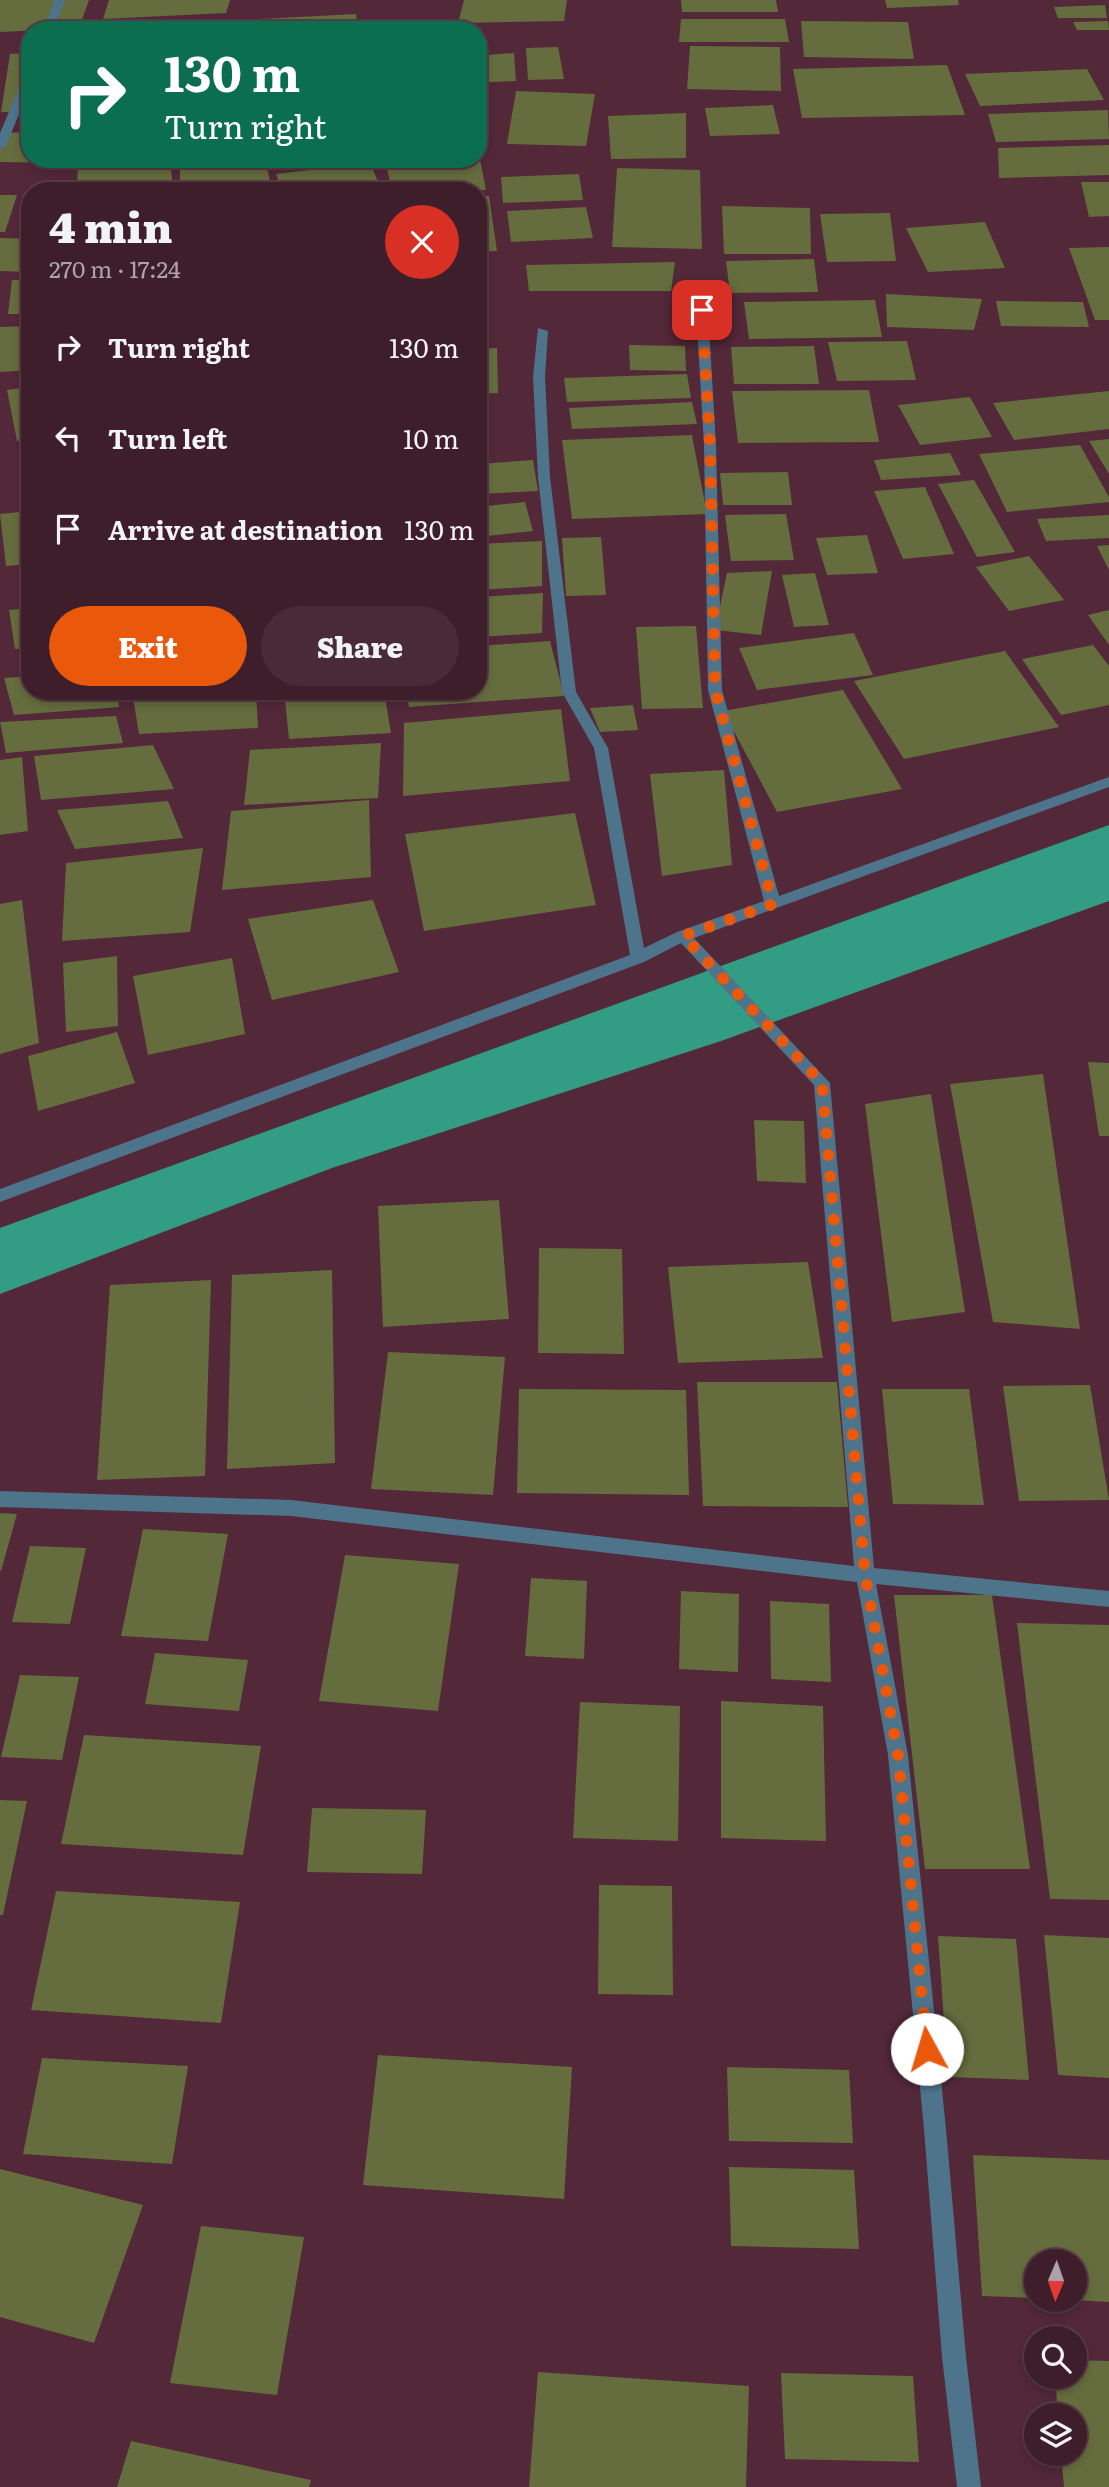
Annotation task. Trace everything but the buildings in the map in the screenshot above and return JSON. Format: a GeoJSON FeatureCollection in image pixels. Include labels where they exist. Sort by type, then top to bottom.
{"type":"FeatureCollection","features":[{"type":"Feature","properties":{"kind":"street"},"geometry":{"type":"LineString","coordinates":[[52,21],[60,0]]}},
{"type":"Feature","properties":{"kind":"street"},"geometry":{"type":"LineString","coordinates":[[0,146],[21,96]]}},
{"type":"Feature","properties":{"kind":"street"},"geometry":{"type":"LineString","coordinates":[[702,310],[710,445],[715,690],[773,904]]}},
{"type":"Feature","properties":{"kind":"street"},"geometry":{"type":"LineString","coordinates":[[542,331],[539,377],[544,477],[569,692],[601,748],[638,958]]}},
{"type":"Feature","properties":{"kind":"street"},"geometry":{"type":"LineString","coordinates":[[0,1195],[638,958],[683,936],[1109,782]]}},
{"type":"Feature","properties":{"kind":"street"},"geometry":{"type":"LineString","coordinates":[[683,936],[822,1083],[865,1575],[898,1755],[935,2129],[954,2357],[969,2487]]}},
{"type":"Feature","properties":{"kind":"street"},"geometry":{"type":"LineString","coordinates":[[0,1499],[291,1508],[865,1575],[1109,1599]]}},
{"type":"Feature","properties":{"kind":"shaded area"},"geometry":{"type":"Polygon","coordinates":[[[1109,825],[1109,901],[721,1041],[332,1168],[0,1294],[0,1228],[1109,825]]]}},
{"type":"Feature","properties":{"kind":"route"},"geometry":{"type":"LineString","coordinates":[[702,310],[710,445],[715,690],[730,754],[773,904],[683,936],[822,1083],[865,1575],[898,1755],[927,2049]]}}]}
